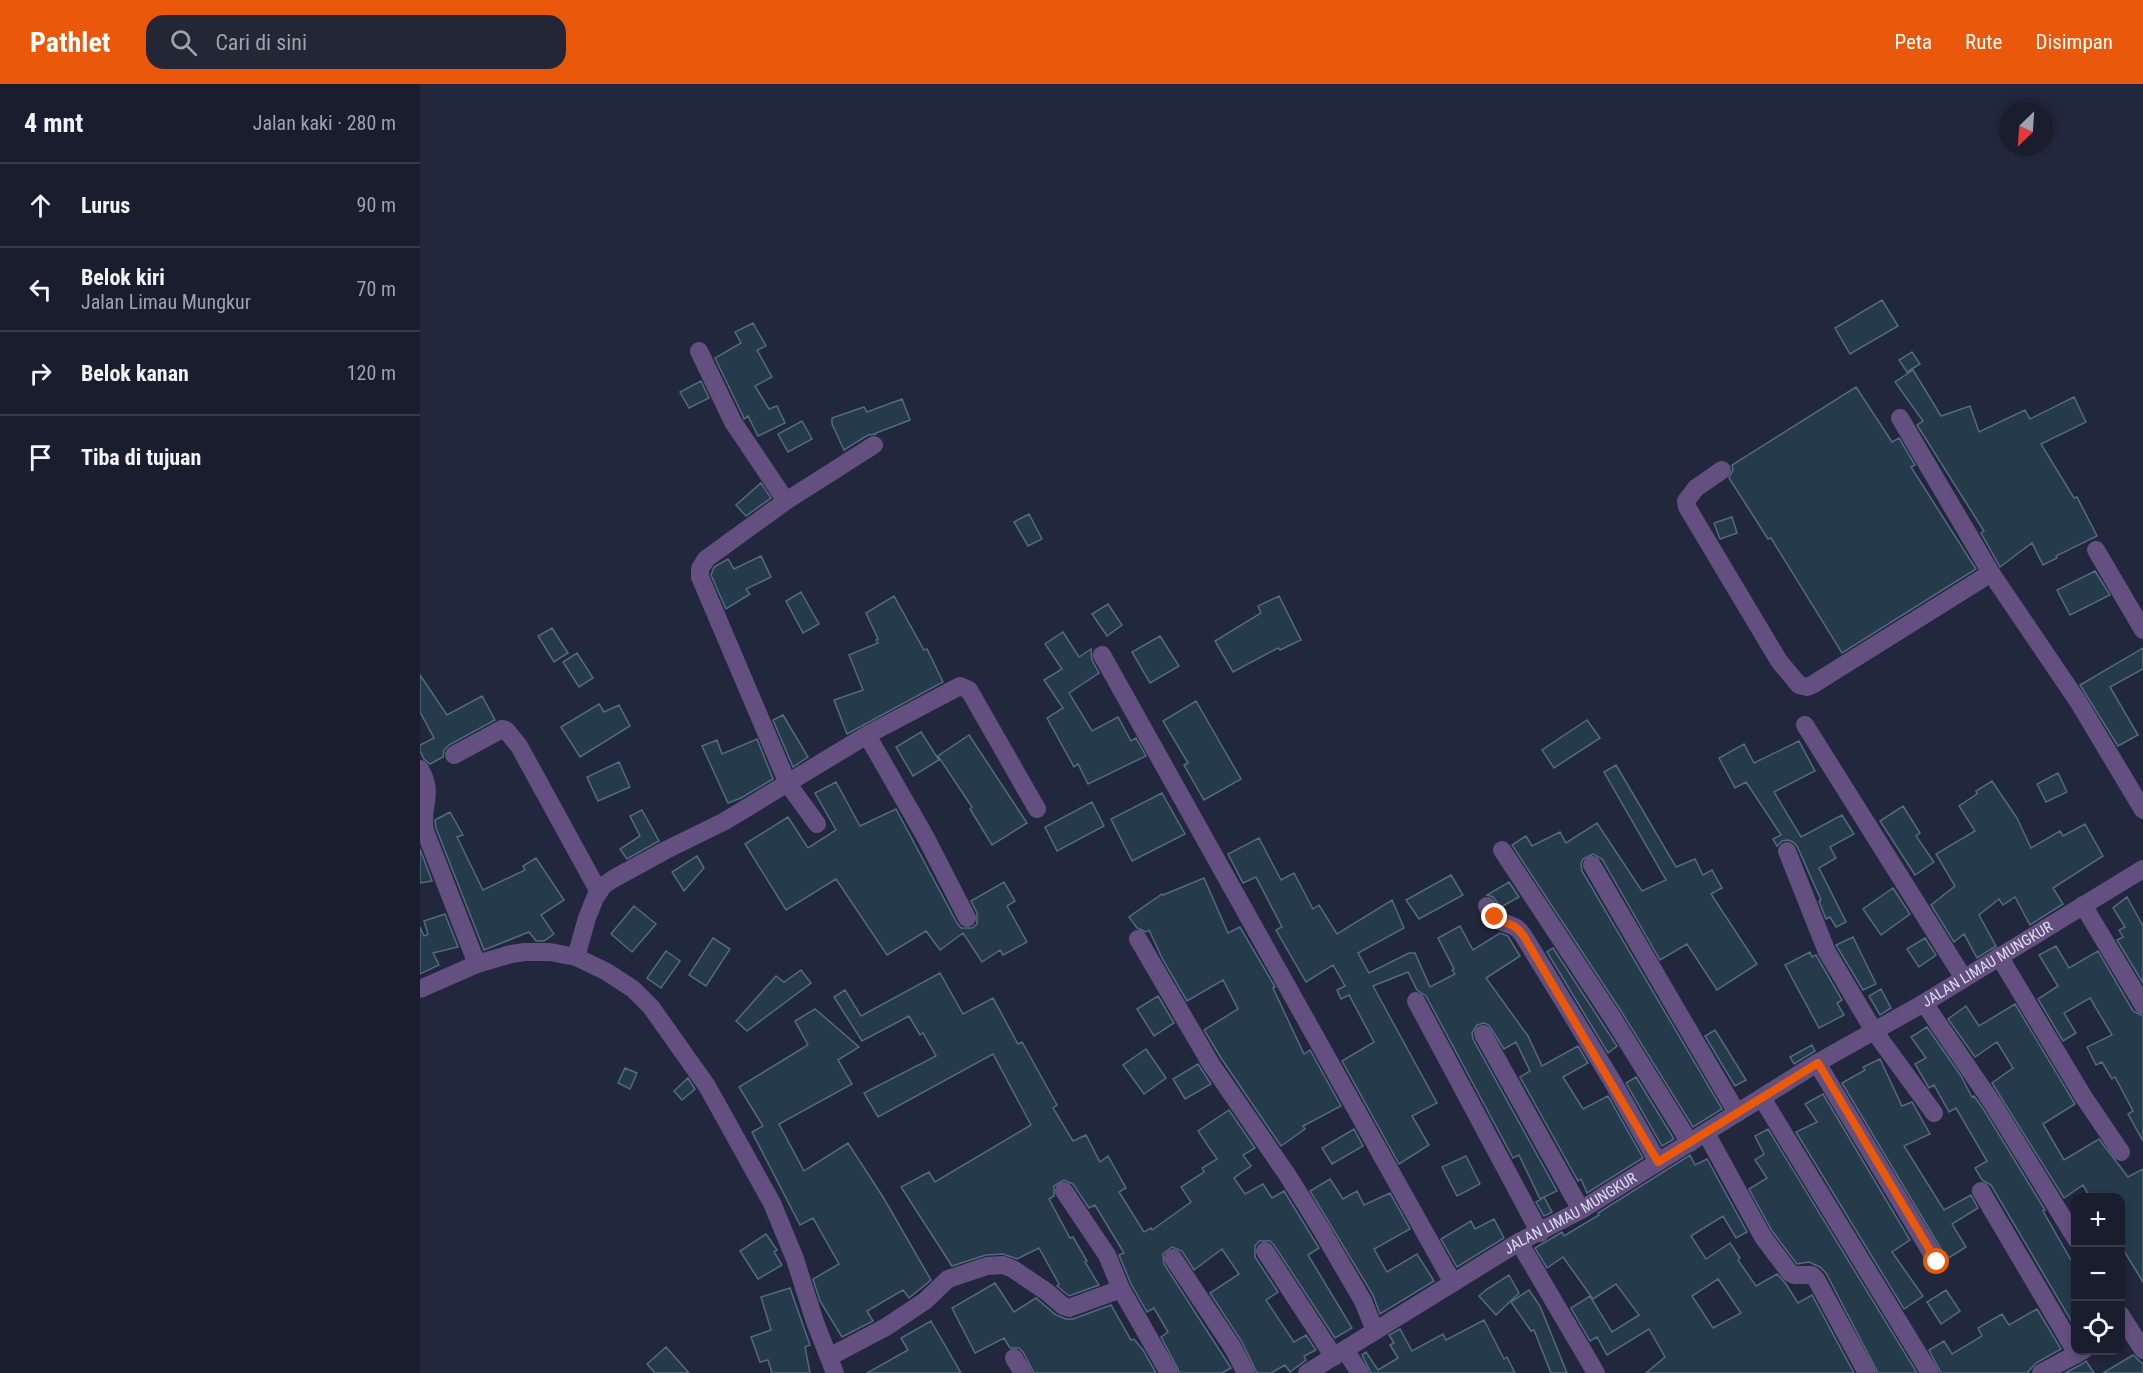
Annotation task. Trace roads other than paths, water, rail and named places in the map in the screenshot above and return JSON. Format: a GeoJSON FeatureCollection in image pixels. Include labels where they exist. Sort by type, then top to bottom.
{"type":"FeatureCollection","features":[{"type":"Feature","properties":{"kind":"street"},"geometry":{"type":"LineString","coordinates":[[699,351],[733,422],[786,501]]}},
{"type":"Feature","properties":{"kind":"street"},"geometry":{"type":"LineString","coordinates":[[1900,418],[1992,573],[2079,704],[2143,810]]}},
{"type":"Feature","properties":{"kind":"street"},"geometry":{"type":"LineString","coordinates":[[817,824],[788,784],[700,577],[700,569],[703,562],[786,501],[874,445]]}},
{"type":"Feature","properties":{"kind":"street"},"geometry":{"type":"LineString","coordinates":[[1722,470],[1696,488],[1686,501],[1687,507],[1779,661],[1799,684],[1807,687],[1812,685],[1992,573]]}},
{"type":"Feature","properties":{"kind":"street"},"geometry":{"type":"LineString","coordinates":[[2096,550],[2143,630]]}},
{"type":"Feature","properties":{"kind":"street"},"geometry":{"type":"LineString","coordinates":[[1102,655],[1453,1283]]}},
{"type":"Feature","properties":{"kind":"street"},"geometry":{"type":"LineString","coordinates":[[576,957],[587,918],[598,892],[612,879],[725,821],[867,735],[960,686],[969,690],[1037,809]]}},
{"type":"Feature","properties":{"kind":"street"},"geometry":{"type":"LineString","coordinates":[[1805,725],[1963,977]]}},
{"type":"Feature","properties":{"kind":"street"},"geometry":{"type":"LineString","coordinates":[[454,755],[502,729],[506,730],[519,746],[598,892]]}},
{"type":"Feature","properties":{"kind":"street"},"geometry":{"type":"LineString","coordinates":[[867,735],[926,838],[967,918]]}},
{"type":"Feature","properties":{"kind":"street"},"geometry":{"type":"LineString","coordinates":[[420,769],[428,792],[423,823],[425,831],[477,964]]}},
{"type":"Feature","properties":{"kind":"street"},"geometry":{"type":"LineString","coordinates":[[1502,850],[1612,1017],[1689,1143]]}},
{"type":"Feature","properties":{"kind":"street"},"geometry":{"type":"LineString","coordinates":[[1787,851],[1827,952],[1874,1031],[1934,1113]]}},
{"type":"Feature","properties":{"kind":"street"},"geometry":{"type":"LineString","coordinates":[[1592,865],[1737,1113]]}},
{"type":"Feature","properties":{"kind":"street","name":"JALAN LIMAU MUNGKUR"},"geometry":{"type":"LineString","coordinates":[[1307,1373],[1519,1242],[1581,1210],[1818,1063],[1924,1003],[1963,977],[2143,869]]}},
{"type":"Feature","properties":{"kind":"street"},"geometry":{"type":"LineString","coordinates":[[2084,905],[2143,1005]]}},
{"type":"Feature","properties":{"kind":"street"},"geometry":{"type":"LineString","coordinates":[[1487,906],[1495,917],[1516,926],[1523,935],[1658,1162]]}},
{"type":"Feature","properties":{"kind":"street"},"geometry":{"type":"LineString","coordinates":[[1138,939],[1211,1064],[1288,1176],[1321,1229],[1363,1301],[1375,1331]]}},
{"type":"Feature","properties":{"kind":"street"},"geometry":{"type":"LineString","coordinates":[[420,989],[477,964],[525,952],[550,952],[576,957],[633,989],[651,1006],[707,1086],[772,1203],[795,1259],[815,1322],[832,1365],[915,1308],[948,1280],[987,1266],[1003,1265],[1013,1269],[1069,1308],[1121,1289]]}},
{"type":"Feature","properties":{"kind":"street"},"geometry":{"type":"LineString","coordinates":[[1999,956],[2083,1096],[2121,1152]]}},
{"type":"Feature","properties":{"kind":"street"},"geometry":{"type":"LineString","coordinates":[[1416,1001],[1540,1233]]}},
{"type":"Feature","properties":{"kind":"street"},"geometry":{"type":"LineString","coordinates":[[1924,1003],[1993,1104],[2071,1231]]}},
{"type":"Feature","properties":{"kind":"street"},"geometry":{"type":"LineString","coordinates":[[1483,1034],[1581,1210]]}},
{"type":"Feature","properties":{"kind":"street"},"geometry":{"type":"LineString","coordinates":[[1818,1063],[1937,1262]]}},
{"type":"Feature","properties":{"kind":"street"},"geometry":{"type":"LineString","coordinates":[[1762,1098],[1930,1373]]}},
{"type":"Feature","properties":{"kind":"street"},"geometry":{"type":"LineString","coordinates":[[1706,1133],[1763,1237],[1791,1273],[1812,1275],[1816,1279],[1868,1373]]}},
{"type":"Feature","properties":{"kind":"street"},"geometry":{"type":"LineString","coordinates":[[1064,1191],[1107,1255],[1121,1289],[1169,1373]]}},
{"type":"Feature","properties":{"kind":"street"},"geometry":{"type":"LineString","coordinates":[[1981,1191],[2071,1336]]}},
{"type":"Feature","properties":{"kind":"street"},"geometry":{"type":"LineString","coordinates":[[1519,1242],[1596,1373]]}},
{"type":"Feature","properties":{"kind":"street"},"geometry":{"type":"LineString","coordinates":[[1265,1251],[1339,1353],[1360,1373]]}},
{"type":"Feature","properties":{"kind":"street"},"geometry":{"type":"LineString","coordinates":[[1173,1258],[1233,1348],[1246,1373]]}},
{"type":"Feature","properties":{"kind":"street"},"geometry":{"type":"LineString","coordinates":[[2128,1323],[2143,1350]]}},
{"type":"Feature","properties":{"kind":"street"},"geometry":{"type":"LineString","coordinates":[[2041,1373],[2075,1355]]}}]}
